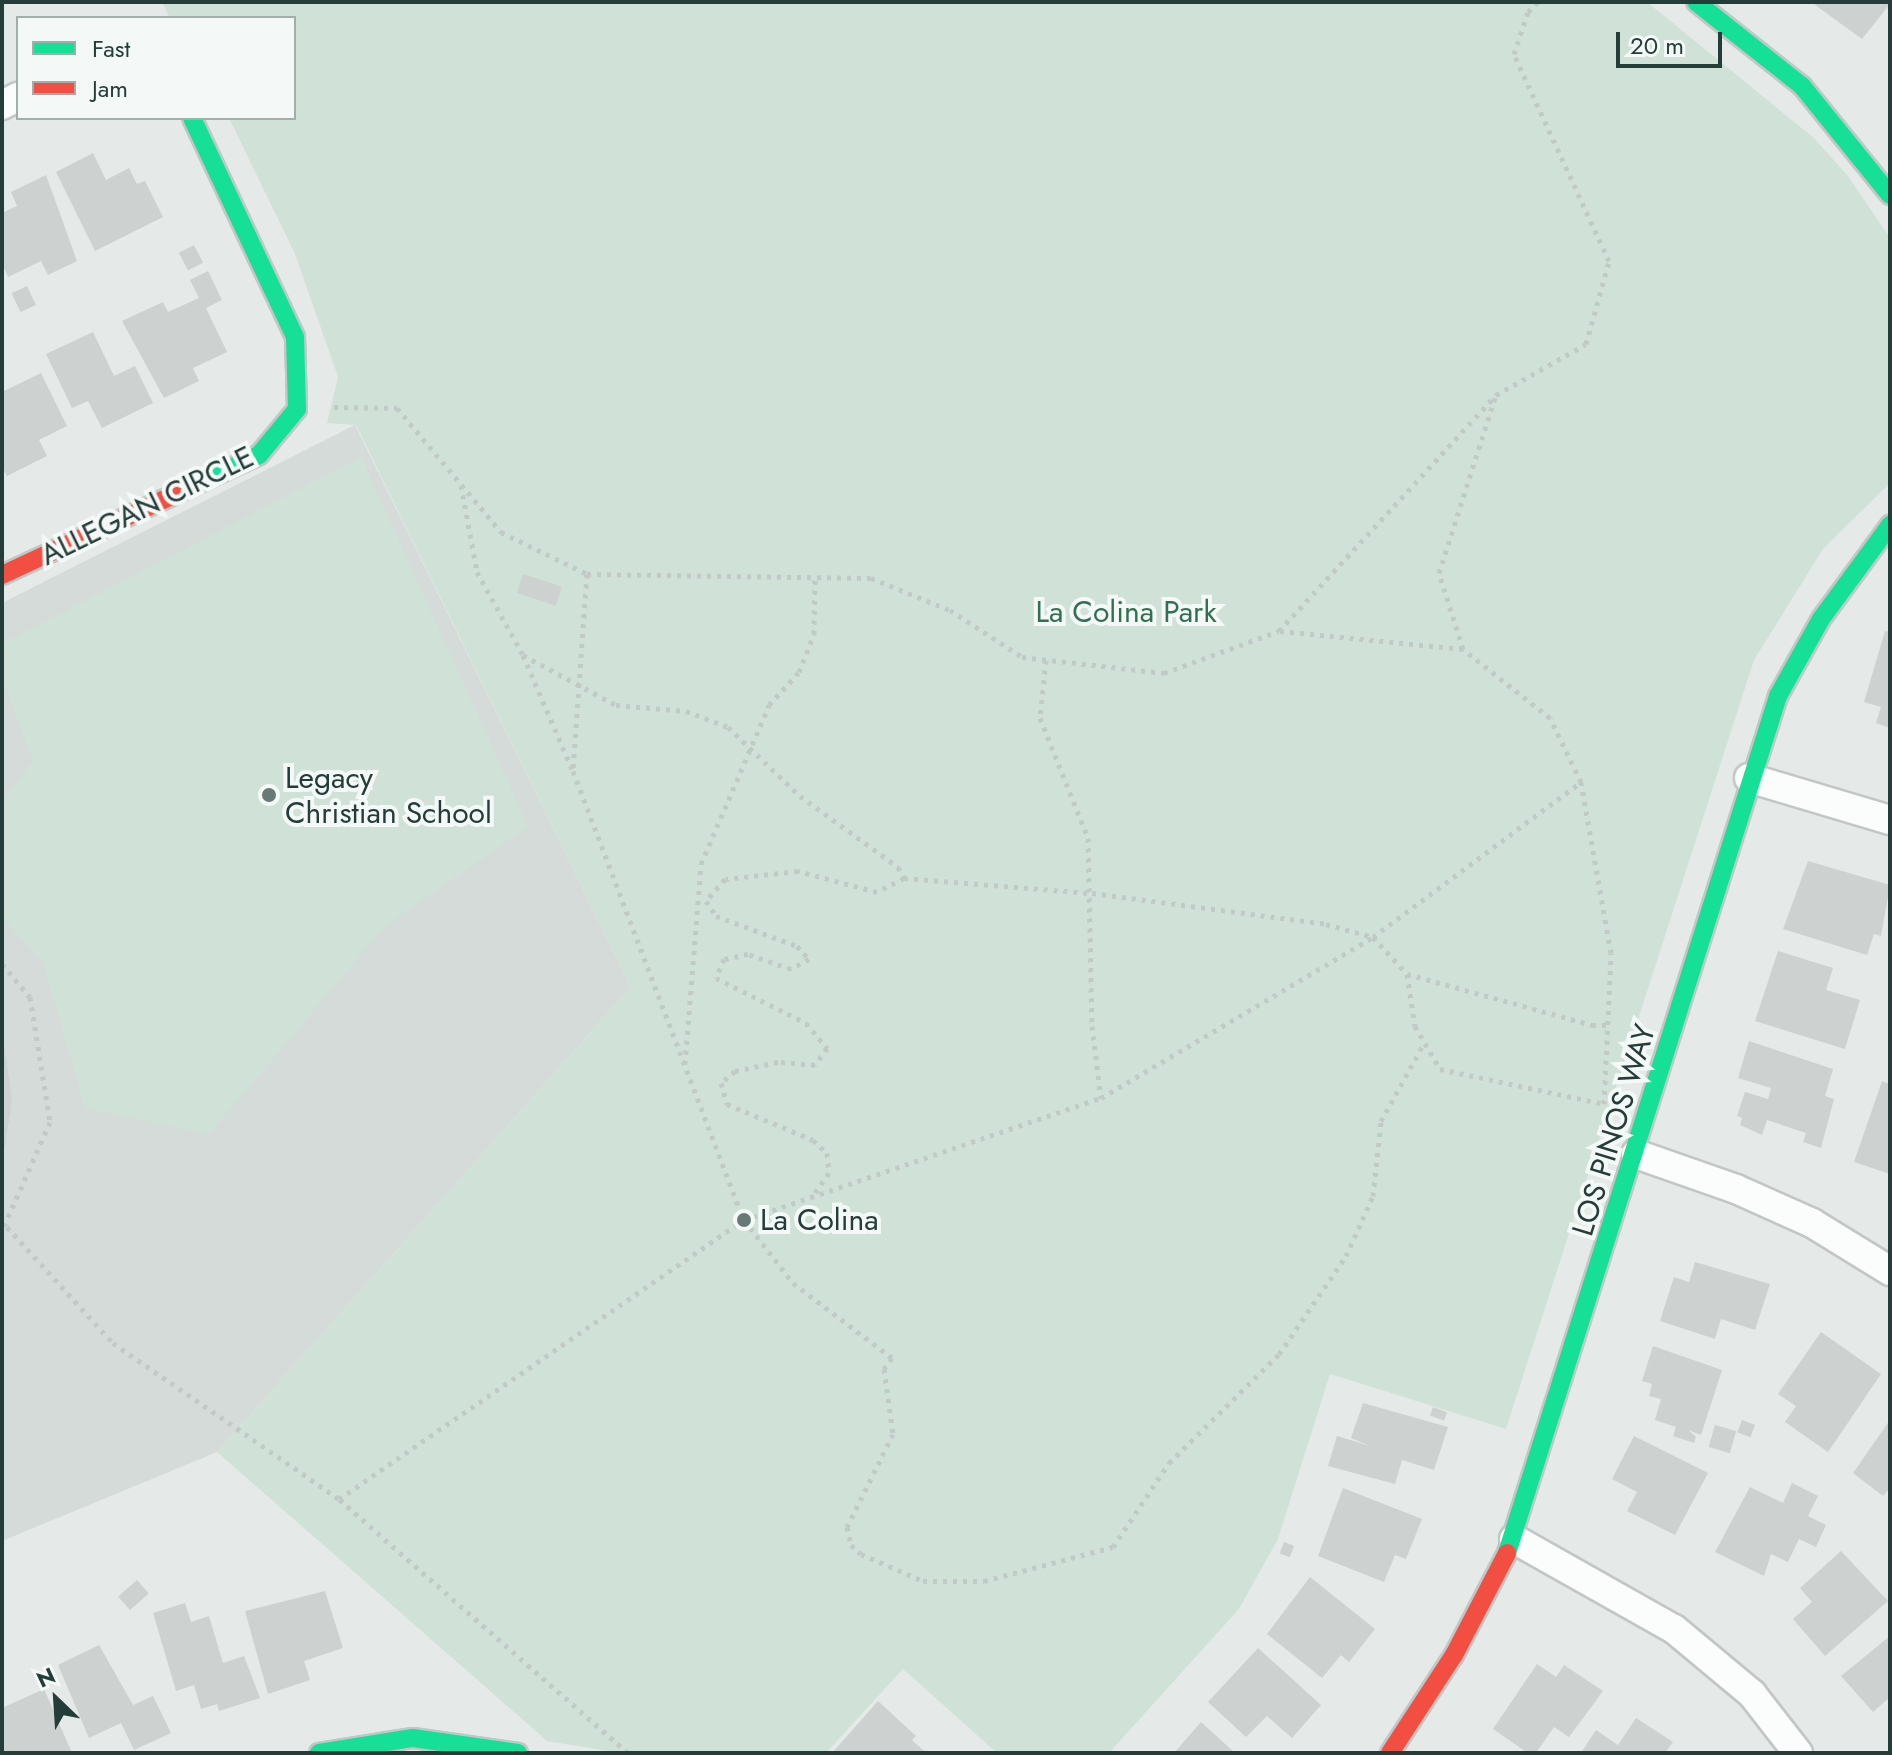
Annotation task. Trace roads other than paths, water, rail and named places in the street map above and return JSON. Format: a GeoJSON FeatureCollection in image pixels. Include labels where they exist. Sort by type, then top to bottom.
{"type":"FeatureCollection","features":[{"type":"Feature","properties":{"kind":"street"},"geometry":{"type":"LineString","coordinates":[[1696,2],[1802,86],[1890,195]]}},
{"type":"Feature","properties":{"kind":"street","name":"ALLEGAN CIRCLE"},"geometry":{"type":"LineString","coordinates":[[2,575],[259,455],[284,431],[297,409],[295,337],[193,120]]}},
{"type":"Feature","properties":{"kind":"street","name":"LOS PINOS WAY"},"geometry":{"type":"LineString","coordinates":[[1390,1753],[1454,1655],[1514,1539],[1636,1154],[1749,778],[1778,696],[1821,619],[1890,525]]}},
{"type":"Feature","properties":{"kind":"street"},"geometry":{"type":"LineString","coordinates":[[1749,778],[1890,820]]}},
{"type":"Feature","properties":{"kind":"street"},"geometry":{"type":"LineString","coordinates":[[1636,1154],[1736,1189],[1812,1223],[1890,1271]]}},
{"type":"Feature","properties":{"kind":"street"},"geometry":{"type":"LineString","coordinates":[[1514,1539],[1674,1629],[1752,1694],[1798,1753]]}},
{"type":"Feature","properties":{"kind":"street"},"geometry":{"type":"LineString","coordinates":[[319,1753],[413,1738],[518,1753]]}},
{"type":"Feature","properties":{"kind":"place","name":"Legacy Christian School"},"geometry":{"type":"Point","coordinates":[269,795]}},
{"type":"Feature","properties":{"kind":"place","name":"La Colina"},"geometry":{"type":"Point","coordinates":[744,1220]}},
{"type":"Feature","properties":{"kind":"park label","name":"La Colina Park"},"geometry":{"type":"Point","coordinates":[1126,612]}}]}
